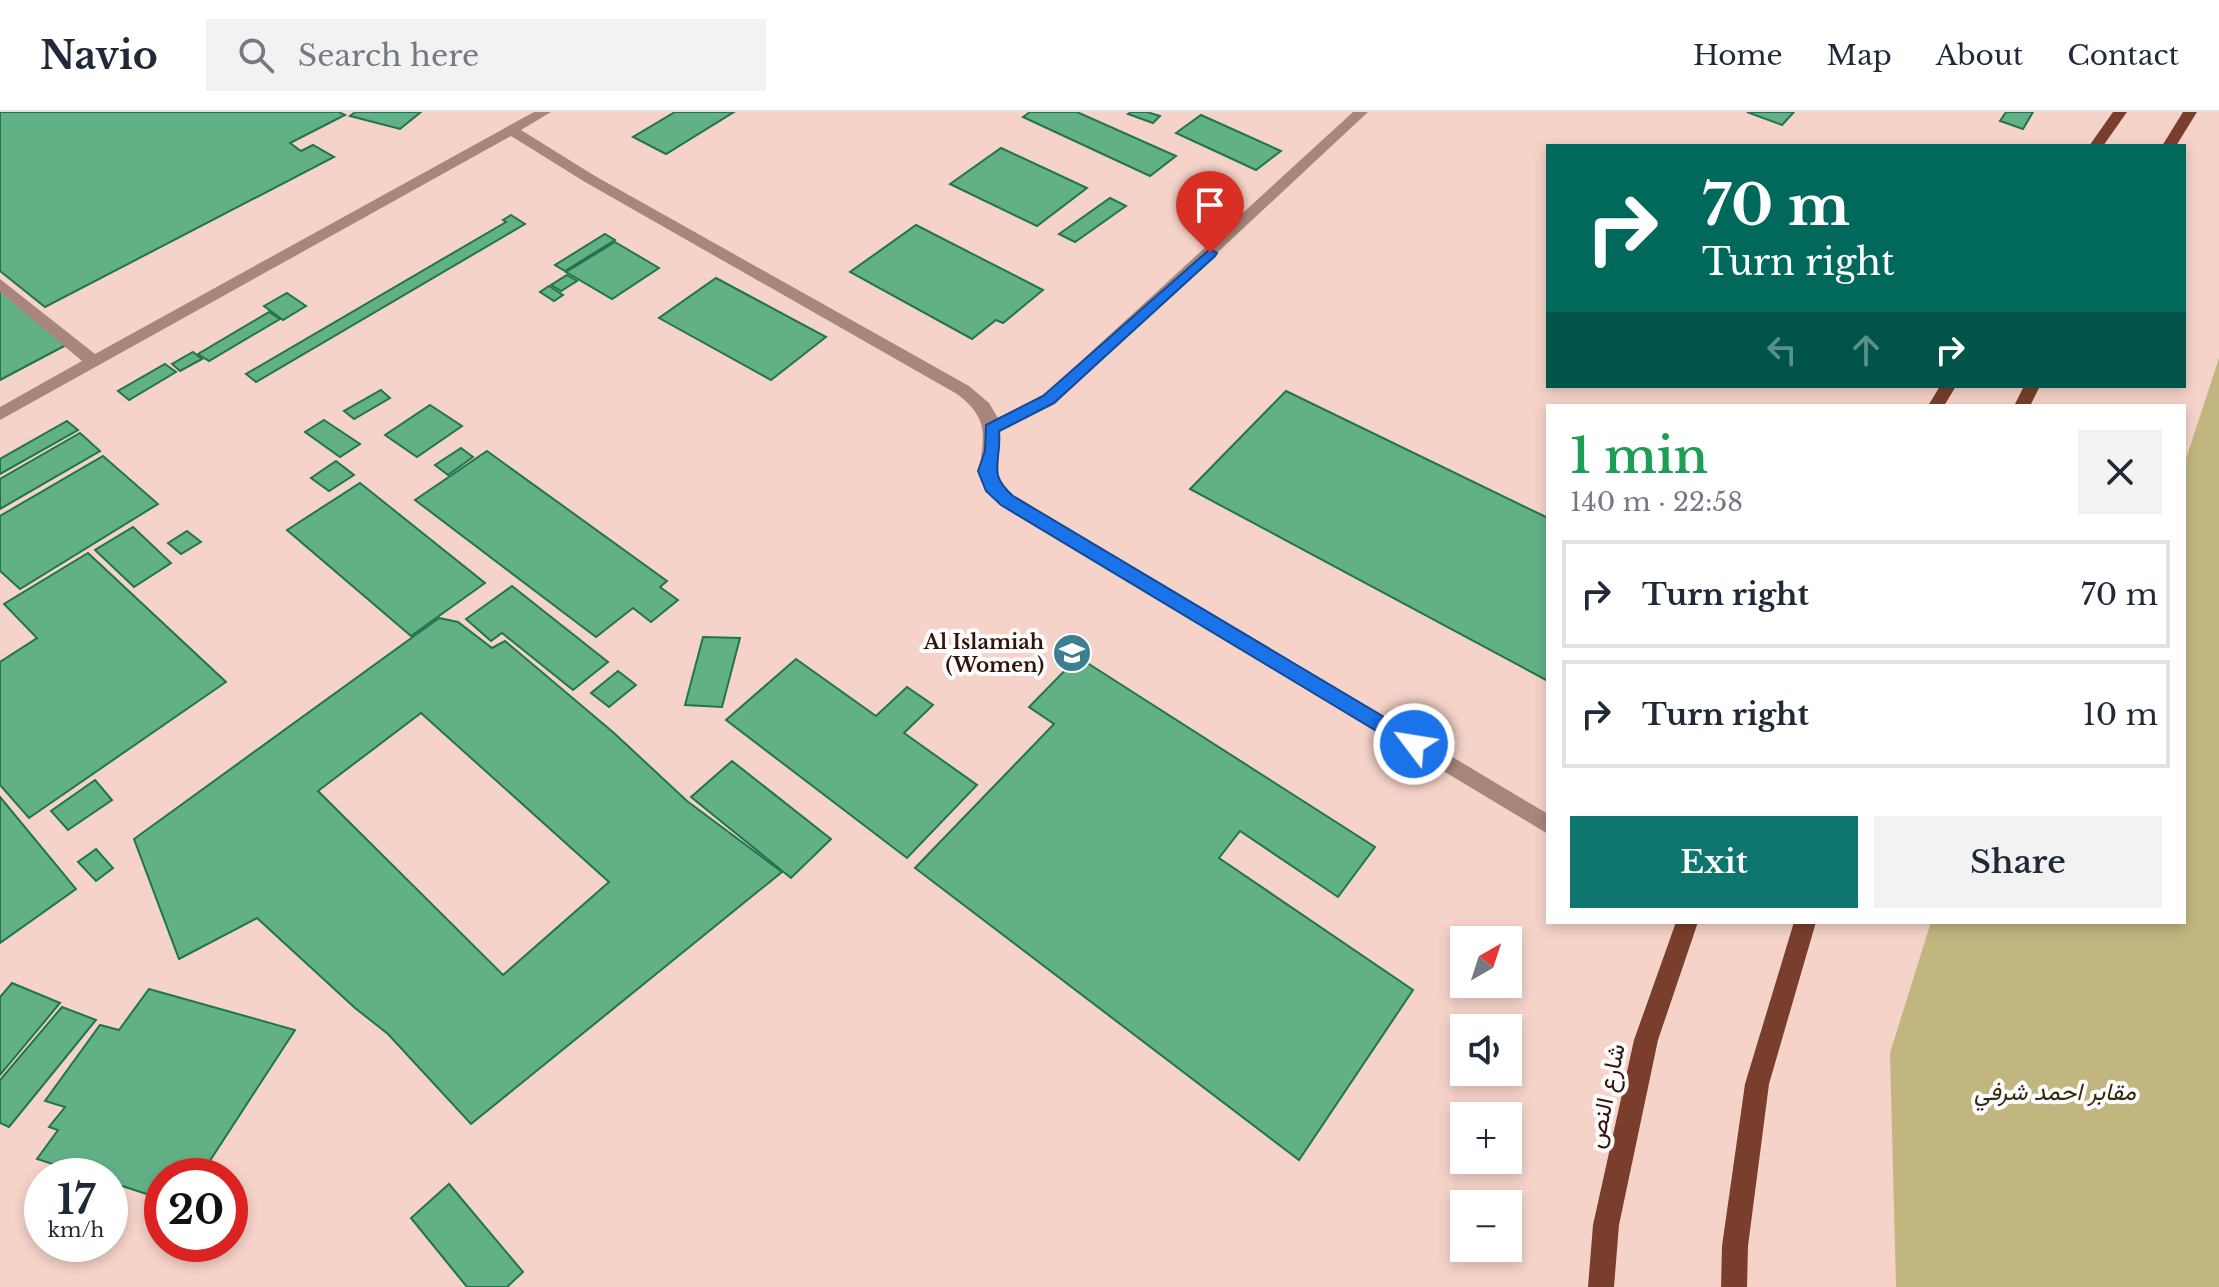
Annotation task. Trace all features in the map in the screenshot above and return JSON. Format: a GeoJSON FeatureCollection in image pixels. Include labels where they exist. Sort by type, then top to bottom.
{"type":"FeatureCollection","features":[{"type":"Feature","properties":{"kind":"main road"},"geometry":{"type":"LineString","coordinates":[[2097,144],[2120,112]]}},
{"type":"Feature","properties":{"kind":"main road"},"geometry":{"type":"LineString","coordinates":[[2170,144],[2190,112]]}},
{"type":"Feature","properties":{"kind":"main road","name":"شارع النص"},"geometry":{"type":"LineString","coordinates":[[1601,1287],[1606,1225],[1646,1040],[1686,924]]}},
{"type":"Feature","properties":{"kind":"main road"},"geometry":{"type":"LineString","coordinates":[[1734,1287],[1735,1246],[1757,1084],[1804,924]]}},
{"type":"Feature","properties":{"kind":"street"},"geometry":{"type":"LineString","coordinates":[[0,414],[544,112]]}},
{"type":"Feature","properties":{"kind":"street"},"geometry":{"type":"LineString","coordinates":[[991,429],[1049,400],[1361,112]]}},
{"type":"Feature","properties":{"kind":"street"},"geometry":{"type":"LineString","coordinates":[[511,130],[590,179],[963,390],[985,408],[993,451],[986,471],[992,487],[1007,500],[1546,824]]}},
{"type":"Feature","properties":{"kind":"street"},"geometry":{"type":"LineString","coordinates":[[0,284],[94,362]]}},
{"type":"Feature","properties":{"kind":"green space","name":"مقابر احمد شرفي"},"geometry":{"type":"Polygon","coordinates":[[[2219,358],[2219,1287],[1896,1287],[1890,1053],[1930,924],[2186,924],[2186,459],[2219,358]]]}},
{"type":"Feature","properties":{"kind":"building"},"geometry":{"type":"Polygon","coordinates":[[[0,112],[339,112],[345,115],[290,143],[301,151],[313,145],[334,157],[45,307],[0,271],[0,112]]]}},
{"type":"Feature","properties":{"kind":"building"},"geometry":{"type":"Polygon","coordinates":[[[355,112],[421,112],[400,129],[350,116],[355,112]]]}},
{"type":"Feature","properties":{"kind":"building"},"geometry":{"type":"Polygon","coordinates":[[[675,112],[734,112],[666,154],[633,137],[675,112]]]}},
{"type":"Feature","properties":{"kind":"building"},"geometry":{"type":"Polygon","coordinates":[[[1030,112],[1077,112],[1176,156],[1150,176],[1023,117],[1030,112]]]}},
{"type":"Feature","properties":{"kind":"building"},"geometry":{"type":"Polygon","coordinates":[[[1747,112],[1794,112],[1782,125],[1747,112]]]}},
{"type":"Feature","properties":{"kind":"building"},"geometry":{"type":"Polygon","coordinates":[[[2006,112],[2033,112],[2023,129],[2000,121],[2006,112]]]}},
{"type":"Feature","properties":{"kind":"building"},"geometry":{"type":"Polygon","coordinates":[[[1128,114],[1160,116],[1153,123],[1128,114]]]}},
{"type":"Feature","properties":{"kind":"building"},"geometry":{"type":"Polygon","coordinates":[[[1201,115],[1281,151],[1256,170],[1176,133],[1201,115]]]}},
{"type":"Feature","properties":{"kind":"building"},"geometry":{"type":"Polygon","coordinates":[[[1001,148],[1087,188],[1037,226],[950,184],[1001,148]]]}},
{"type":"Feature","properties":{"kind":"building"},"geometry":{"type":"Polygon","coordinates":[[[1110,198],[1126,206],[1075,242],[1059,234],[1110,198]]]}},
{"type":"Feature","properties":{"kind":"building"},"geometry":{"type":"Polygon","coordinates":[[[511,215],[525,224],[256,382],[246,374],[506,222],[503,220],[511,215]]]}},
{"type":"Feature","properties":{"kind":"building"},"geometry":{"type":"Polygon","coordinates":[[[916,225],[1043,290],[1003,323],[996,320],[972,339],[850,272],[916,225]]]}},
{"type":"Feature","properties":{"kind":"building"},"geometry":{"type":"Polygon","coordinates":[[[605,234],[615,240],[565,271],[555,265],[605,234]]]}},
{"type":"Feature","properties":{"kind":"building"},"geometry":{"type":"Polygon","coordinates":[[[615,242],[659,268],[612,299],[566,272],[615,242]]]}},
{"type":"Feature","properties":{"kind":"building"},"geometry":{"type":"Polygon","coordinates":[[[567,275],[577,281],[561,291],[551,285],[567,275]]]}},
{"type":"Feature","properties":{"kind":"building"},"geometry":{"type":"Polygon","coordinates":[[[716,278],[826,337],[771,380],[659,318],[716,278]]]}},
{"type":"Feature","properties":{"kind":"building"},"geometry":{"type":"Polygon","coordinates":[[[549,286],[563,295],[554,301],[540,292],[549,286]]]}},
{"type":"Feature","properties":{"kind":"building"},"geometry":{"type":"Polygon","coordinates":[[[0,289],[68,344],[0,380],[0,289]]]}},
{"type":"Feature","properties":{"kind":"building"},"geometry":{"type":"Polygon","coordinates":[[[287,293],[306,306],[283,320],[264,306],[287,293]]]}},
{"type":"Feature","properties":{"kind":"building"},"geometry":{"type":"Polygon","coordinates":[[[269,312],[280,319],[209,361],[198,354],[269,312]]]}},
{"type":"Feature","properties":{"kind":"building"},"geometry":{"type":"Polygon","coordinates":[[[193,352],[202,359],[180,371],[172,364],[193,352]]]}},
{"type":"Feature","properties":{"kind":"building"},"geometry":{"type":"Polygon","coordinates":[[[165,364],[176,372],[129,400],[118,391],[165,364]]]}},
{"type":"Feature","properties":{"kind":"building"},"geometry":{"type":"Polygon","coordinates":[[[381,390],[390,398],[354,419],[344,411],[381,390]]]}},
{"type":"Feature","properties":{"kind":"building"},"geometry":{"type":"Polygon","coordinates":[[[1286,391],[1546,517],[1546,680],[1190,489],[1286,391]]]}},
{"type":"Feature","properties":{"kind":"building"},"geometry":{"type":"Polygon","coordinates":[[[430,405],[462,426],[417,457],[385,435],[430,405]]]}},
{"type":"Feature","properties":{"kind":"building"},"geometry":{"type":"Polygon","coordinates":[[[324,420],[360,444],[340,457],[305,432],[324,420]]]}},
{"type":"Feature","properties":{"kind":"building"},"geometry":{"type":"Polygon","coordinates":[[[67,421],[78,430],[0,474],[0,459],[67,421]]]}},
{"type":"Feature","properties":{"kind":"building"},"geometry":{"type":"Polygon","coordinates":[[[80,433],[100,451],[0,509],[0,479],[80,433]]]}},
{"type":"Feature","properties":{"kind":"building"},"geometry":{"type":"Polygon","coordinates":[[[461,448],[473,457],[448,475],[435,465],[461,448]]]}},
{"type":"Feature","properties":{"kind":"building"},"geometry":{"type":"Polygon","coordinates":[[[487,451],[667,581],[660,587],[678,600],[651,622],[633,608],[596,637],[415,500],[487,451]]]}},
{"type":"Feature","properties":{"kind":"building"},"geometry":{"type":"Polygon","coordinates":[[[103,456],[158,504],[20,589],[0,571],[0,516],[103,456]]]}},
{"type":"Feature","properties":{"kind":"building"},"geometry":{"type":"Polygon","coordinates":[[[336,461],[354,475],[329,491],[311,478],[336,461]]]}},
{"type":"Feature","properties":{"kind":"building"},"geometry":{"type":"Polygon","coordinates":[[[360,483],[485,583],[411,636],[287,530],[360,483]]]}},
{"type":"Feature","properties":{"kind":"building"},"geometry":{"type":"Polygon","coordinates":[[[133,527],[171,563],[134,587],[95,550],[133,527]]]}},
{"type":"Feature","properties":{"kind":"building"},"geometry":{"type":"Polygon","coordinates":[[[187,531],[201,542],[181,554],[168,543],[187,531]]]}},
{"type":"Feature","properties":{"kind":"building"},"geometry":{"type":"Polygon","coordinates":[[[88,553],[226,682],[29,818],[0,785],[0,662],[37,638],[4,604],[88,553]]]}},
{"type":"Feature","properties":{"kind":"building"},"geometry":{"type":"Polygon","coordinates":[[[512,586],[608,662],[573,690],[502,633],[491,641],[466,619],[512,586]]]}},
{"type":"Feature","properties":{"kind":"building"},"geometry":{"type":"Polygon","coordinates":[[[439,618],[458,622],[492,648],[505,641],[614,733],[687,801],[782,872],[471,1124],[388,1034],[355,1008],[257,918],[179,959],[134,839],[439,618]],[[421,713],[318,791],[503,975],[609,882],[421,713]]]}},
{"type":"Feature","properties":{"kind":"building"},"geometry":{"type":"Polygon","coordinates":[[[703,637],[740,638],[722,707],[685,705],[703,637]]]}},
{"type":"Feature","properties":{"kind":"building"},"geometry":{"type":"Polygon","coordinates":[[[1078,657],[1375,847],[1338,897],[1240,831],[1219,858],[1413,990],[1299,1160],[915,868],[1054,724],[1029,707],[1078,657]]]}},
{"type":"Feature","properties":{"kind":"building"},"geometry":{"type":"Polygon","coordinates":[[[796,659],[876,716],[907,687],[933,705],[904,733],[977,785],[907,858],[726,720],[796,659]]]}},
{"type":"Feature","properties":{"kind":"building"},"geometry":{"type":"Polygon","coordinates":[[[618,671],[636,685],[609,707],[591,693],[618,671]]]}},
{"type":"Feature","properties":{"kind":"building"},"geometry":{"type":"Polygon","coordinates":[[[732,761],[831,839],[791,878],[691,797],[732,761]]]}},
{"type":"Feature","properties":{"kind":"building"},"geometry":{"type":"Polygon","coordinates":[[[95,780],[112,800],[68,830],[51,811],[95,780]]]}},
{"type":"Feature","properties":{"kind":"building"},"geometry":{"type":"Polygon","coordinates":[[[0,797],[76,889],[0,943],[0,797]]]}},
{"type":"Feature","properties":{"kind":"building"},"geometry":{"type":"Polygon","coordinates":[[[96,849],[113,868],[96,881],[78,862],[96,849]]]}},
{"type":"Feature","properties":{"kind":"building"},"geometry":{"type":"Polygon","coordinates":[[[12,983],[60,1003],[0,1075],[0,997],[12,983]]]}},
{"type":"Feature","properties":{"kind":"building"},"geometry":{"type":"Polygon","coordinates":[[[149,989],[295,1030],[212,1158],[144,1158],[144,1193],[128,1188],[128,1158],[38,1158],[58,1130],[49,1127],[65,1107],[45,1101],[100,1025],[119,1030],[149,989]]]}},
{"type":"Feature","properties":{"kind":"building"},"geometry":{"type":"Polygon","coordinates":[[[62,1007],[96,1020],[9,1127],[0,1123],[0,1080],[62,1007]]]}},
{"type":"Feature","properties":{"kind":"building"},"geometry":{"type":"Polygon","coordinates":[[[449,1184],[523,1272],[507,1287],[467,1287],[411,1218],[449,1184]]]}},
{"type":"Feature","properties":{"kind":"place","name":"Al Islamiah (Women)"},"geometry":{"type":"Point","coordinates":[1072,653]}},
{"type":"Feature","properties":{"kind":"route"},"geometry":{"type":"LineString","coordinates":[[1210,253],[1049,400],[991,429],[993,451],[986,471],[992,487],[1007,500],[1414,744]]}}]}
